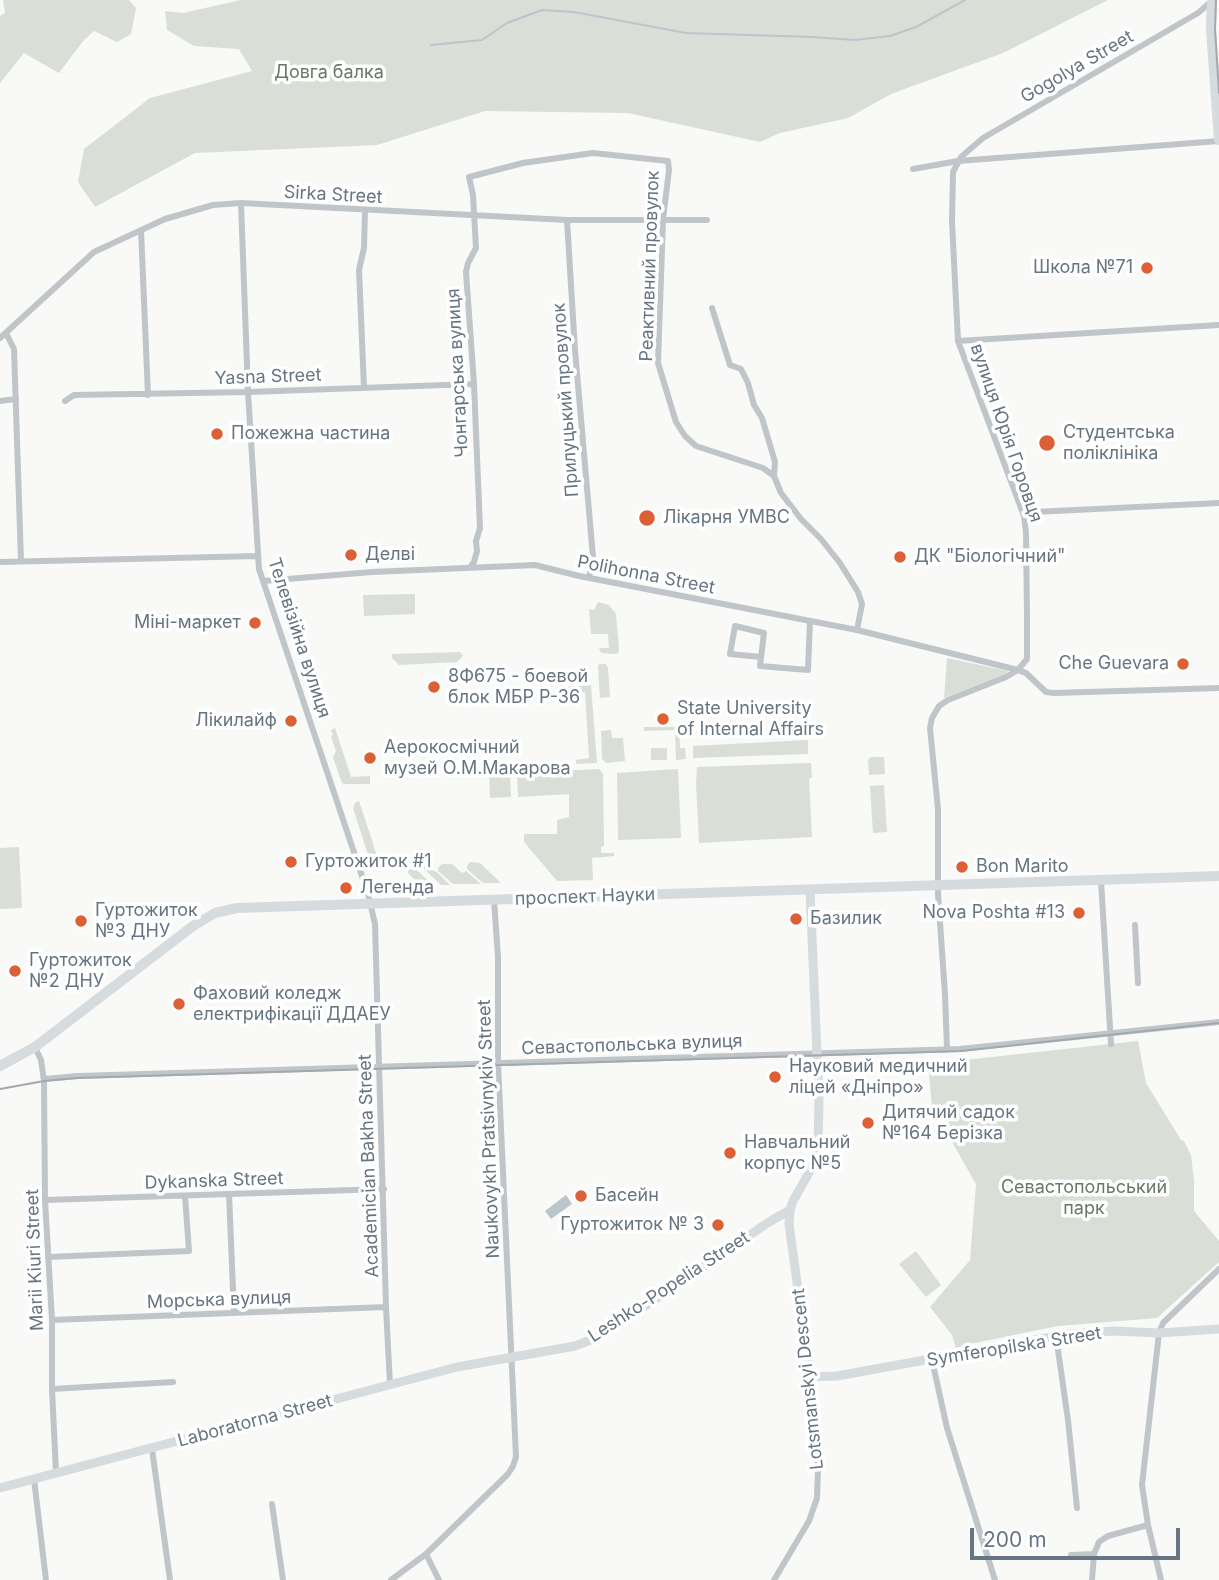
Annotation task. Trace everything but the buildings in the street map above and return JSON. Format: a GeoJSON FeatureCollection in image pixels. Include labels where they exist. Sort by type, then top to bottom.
{"type":"FeatureCollection","features":[{"type":"Feature","properties":{"kind":"main road"},"geometry":{"type":"LineString","coordinates":[[1213,0],[1212,30],[1219,141]]}},
{"type":"Feature","properties":{"kind":"main road","name":"проспект Науки"},"geometry":{"type":"LineString","coordinates":[[0,1066],[35,1047],[210,916],[237,908],[1219,876]]}},
{"type":"Feature","properties":{"kind":"main road"},"geometry":{"type":"LineString","coordinates":[[790,1210],[810,1171],[818,1144],[810,890]]}},
{"type":"Feature","properties":{"kind":"main road","name":"Leshko-Popelia Street"},"geometry":{"type":"LineString","coordinates":[[511,1358],[575,1346],[598,1337],[790,1210]]}},
{"type":"Feature","properties":{"kind":"main road","name":"Lotsmanskyi Descent"},"geometry":{"type":"LineString","coordinates":[[790,1210],[789,1224],[810,1377]]}},
{"type":"Feature","properties":{"kind":"main road","name":"Symferopilska Street"},"geometry":{"type":"LineString","coordinates":[[810,1377],[836,1376],[1056,1336],[1114,1331],[1159,1333],[1219,1329]]}},
{"type":"Feature","properties":{"kind":"main road","name":"Laboratorna Street"},"geometry":{"type":"LineString","coordinates":[[0,1488],[457,1367],[511,1358]]}},
{"type":"Feature","properties":{"kind":"street","name":"Gogolya Street"},"geometry":{"type":"LineString","coordinates":[[958,161],[970,147],[983,138],[1198,13],[1213,0]]}},
{"type":"Feature","properties":{"kind":"street"},"geometry":{"type":"LineString","coordinates":[[913,169],[958,161],[1219,141]]}},
{"type":"Feature","properties":{"kind":"street","name":"Реактивний провулок"},"geometry":{"type":"LineString","coordinates":[[468,177],[523,163],[593,153],[668,161],[657,363],[676,422],[696,446],[763,468],[774,476]]}},
{"type":"Feature","properties":{"kind":"street","name":"вулиця Юрія Горовця"},"geometry":{"type":"LineString","coordinates":[[958,161],[953,172],[952,220],[958,341],[1024,516],[1027,659],[1018,670]]}},
{"type":"Feature","properties":{"kind":"street","name":"Чонгарська вулиця"},"geometry":{"type":"LineString","coordinates":[[468,177],[473,195],[476,247],[466,272],[480,528],[476,541],[477,551],[470,567]]}},
{"type":"Feature","properties":{"kind":"street","name":"Sirka Street"},"geometry":{"type":"LineString","coordinates":[[0,338],[94,252],[165,219],[213,205],[241,204],[568,220],[707,220]]}},
{"type":"Feature","properties":{"kind":"street","name":"Телевізійна вулиця"},"geometry":{"type":"LineString","coordinates":[[241,204],[248,392],[259,569],[371,904]]}},
{"type":"Feature","properties":{"kind":"street"},"geometry":{"type":"LineString","coordinates":[[364,388],[359,270],[364,248],[365,211]]}},
{"type":"Feature","properties":{"kind":"street","name":"Прилуцький провулок"},"geometry":{"type":"LineString","coordinates":[[568,220],[576,357],[593,556],[589,578]]}},
{"type":"Feature","properties":{"kind":"street"},"geometry":{"type":"LineString","coordinates":[[141,230],[148,395]]}},
{"type":"Feature","properties":{"kind":"street"},"geometry":{"type":"LineString","coordinates":[[712,309],[730,365],[741,369],[754,405],[762,418],[775,462],[774,476],[781,493],[841,563],[858,592],[862,604],[857,630]]}},
{"type":"Feature","properties":{"kind":"street"},"geometry":{"type":"LineString","coordinates":[[958,341],[1219,325]]}},
{"type":"Feature","properties":{"kind":"street"},"geometry":{"type":"LineString","coordinates":[[6,333],[14,349],[21,561]]}},
{"type":"Feature","properties":{"kind":"street","name":"Yasna Street"},"geometry":{"type":"LineString","coordinates":[[65,401],[74,396],[474,384]]}},
{"type":"Feature","properties":{"kind":"street"},"geometry":{"type":"LineString","coordinates":[[0,401],[16,399]]}},
{"type":"Feature","properties":{"kind":"street"},"geometry":{"type":"LineString","coordinates":[[1024,516],[1034,512],[1219,503]]}},
{"type":"Feature","properties":{"kind":"street"},"geometry":{"type":"LineString","coordinates":[[0,562],[258,556]]}},
{"type":"Feature","properties":{"kind":"street","name":"Polihonna Street"},"geometry":{"type":"LineString","coordinates":[[263,581],[372,572],[535,565],[857,630],[1018,670]]}},
{"type":"Feature","properties":{"kind":"street"},"geometry":{"type":"LineString","coordinates":[[761,657],[730,654],[735,626],[764,633],[760,666],[808,670],[810,621]]}},
{"type":"Feature","properties":{"kind":"street"},"geometry":{"type":"LineString","coordinates":[[947,1049],[938,885],[937,808],[930,728],[939,706],[1018,670],[1026,673],[1046,692],[1054,693],[1219,688]]}},
{"type":"Feature","properties":{"kind":"street"},"geometry":{"type":"LineString","coordinates":[[1101,880],[1111,1044]]}},
{"type":"Feature","properties":{"kind":"street","name":"Naukovykh Pratsivnykiv Street"},"geometry":{"type":"LineString","coordinates":[[494,900],[511,1358]]}},
{"type":"Feature","properties":{"kind":"street","name":"Academician Bakha Street"},"geometry":{"type":"LineString","coordinates":[[371,904],[375,924],[390,1385]]}},
{"type":"Feature","properties":{"kind":"street"},"geometry":{"type":"LineString","coordinates":[[1135,925],[1138,983]]}},
{"type":"Feature","properties":{"kind":"street","name":"Севастопольська вулиця"},"geometry":{"type":"LineString","coordinates":[[44,1079],[92,1075],[947,1049],[1219,1022]]}},
{"type":"Feature","properties":{"kind":"street","name":"Marii Kiuri Street"},"geometry":{"type":"LineString","coordinates":[[35,1047],[41,1060],[44,1079],[45,1200],[52,1320],[56,1473]]}},
{"type":"Feature","properties":{"kind":"street","name":"Dykanska Street"},"geometry":{"type":"LineString","coordinates":[[45,1200],[384,1189]]}},
{"type":"Feature","properties":{"kind":"street"},"geometry":{"type":"LineString","coordinates":[[229,1194],[234,1313]]}},
{"type":"Feature","properties":{"kind":"street"},"geometry":{"type":"LineString","coordinates":[[48,1257],[189,1251],[185,1196]]}},
{"type":"Feature","properties":{"kind":"street"},"geometry":{"type":"LineString","coordinates":[[1161,1580],[1142,1485],[1159,1333],[1163,1323],[1219,1269]]}},
{"type":"Feature","properties":{"kind":"street","name":"Морська вулиця"},"geometry":{"type":"LineString","coordinates":[[52,1320],[386,1307]]}},
{"type":"Feature","properties":{"kind":"street"},"geometry":{"type":"LineString","coordinates":[[1056,1336],[1077,1508]]}},
{"type":"Feature","properties":{"kind":"street"},"geometry":{"type":"LineString","coordinates":[[391,1580],[426,1554],[513,1466],[516,1447],[511,1358]]}},
{"type":"Feature","properties":{"kind":"street"},"geometry":{"type":"LineString","coordinates":[[932,1360],[947,1428],[995,1580]]}},
{"type":"Feature","properties":{"kind":"street","name":"Lotsmanskyi Descent"},"geometry":{"type":"LineString","coordinates":[[774,1580],[809,1521],[817,1498],[818,1471],[810,1377]]}},
{"type":"Feature","properties":{"kind":"street"},"geometry":{"type":"LineString","coordinates":[[52,1389],[173,1382]]}},
{"type":"Feature","properties":{"kind":"street"},"geometry":{"type":"LineString","coordinates":[[152,1449],[170,1580]]}},
{"type":"Feature","properties":{"kind":"street"},"geometry":{"type":"LineString","coordinates":[[34,1479],[46,1580]]}},
{"type":"Feature","properties":{"kind":"street"},"geometry":{"type":"LineString","coordinates":[[272,1504],[283,1580]]}},
{"type":"Feature","properties":{"kind":"street"},"geometry":{"type":"LineString","coordinates":[[1092,1580],[1094,1554],[1099,1542],[1108,1536],[1148,1525]]}},
{"type":"Feature","properties":{"kind":"street"},"geometry":{"type":"LineString","coordinates":[[426,1554],[439,1580]]}},
{"type":"Feature","properties":{"kind":"street"},"geometry":{"type":"LineString","coordinates":[[1072,1555],[1094,1554]]}},
{"type":"Feature","properties":{"kind":"green space"},"geometry":{"type":"Polygon","coordinates":[[[3,0],[129,0],[136,8],[131,34],[117,42],[94,31],[59,73],[24,53],[0,83],[0,16],[5,13],[3,0]]]}},
{"type":"Feature","properties":{"kind":"green space","name":"Довга балка"},"geometry":{"type":"Polygon","coordinates":[[[241,0],[1108,0],[1003,53],[891,94],[848,118],[780,133],[760,142],[628,113],[485,111],[377,145],[195,153],[95,207],[78,182],[84,149],[150,98],[252,71],[239,49],[194,46],[167,30],[165,11],[183,13],[241,0]]]}},
{"type":"Feature","properties":{"kind":"green space"},"geometry":{"type":"Polygon","coordinates":[[[415,594],[415,614],[364,616],[363,595],[415,594]]]}},
{"type":"Feature","properties":{"kind":"green space"},"geometry":{"type":"Polygon","coordinates":[[[598,602],[609,605],[616,614],[618,653],[601,653],[599,648],[609,648],[608,634],[591,634],[589,609],[594,610],[598,602]]]}},
{"type":"Feature","properties":{"kind":"green space"},"geometry":{"type":"Polygon","coordinates":[[[460,652],[463,656],[457,662],[399,665],[392,658],[392,654],[460,652]]]}},
{"type":"Feature","properties":{"kind":"green space"},"geometry":{"type":"Polygon","coordinates":[[[947,658],[1008,671],[944,698],[947,658]]]}},
{"type":"Feature","properties":{"kind":"green space"},"geometry":{"type":"Polygon","coordinates":[[[599,664],[606,664],[608,668],[610,697],[600,698],[599,664]]]}},
{"type":"Feature","properties":{"kind":"green space"},"geometry":{"type":"Polygon","coordinates":[[[591,685],[597,763],[576,764],[576,760],[589,758],[585,692],[565,692],[565,687],[591,685]]]}},
{"type":"Feature","properties":{"kind":"green space"},"geometry":{"type":"Polygon","coordinates":[[[644,727],[679,727],[680,748],[685,748],[686,759],[676,760],[675,730],[644,731],[644,727]]]}},
{"type":"Feature","properties":{"kind":"green space"},"geometry":{"type":"Polygon","coordinates":[[[335,728],[351,777],[370,776],[370,784],[342,783],[333,757],[336,751],[331,730],[335,728]]]}},
{"type":"Feature","properties":{"kind":"green space"},"geometry":{"type":"Polygon","coordinates":[[[611,730],[612,738],[623,738],[625,761],[606,763],[602,759],[601,731],[611,730]]]}},
{"type":"Feature","properties":{"kind":"green space"},"geometry":{"type":"Polygon","coordinates":[[[808,740],[808,754],[693,758],[693,746],[808,740]]]}},
{"type":"Feature","properties":{"kind":"green space"},"geometry":{"type":"Polygon","coordinates":[[[651,748],[667,748],[667,760],[651,760],[651,748]]]}},
{"type":"Feature","properties":{"kind":"green space"},"geometry":{"type":"Polygon","coordinates":[[[871,757],[884,757],[885,774],[869,775],[868,760],[871,757]]]}},
{"type":"Feature","properties":{"kind":"green space"},"geometry":{"type":"Polygon","coordinates":[[[811,763],[812,777],[809,779],[812,837],[699,843],[697,767],[811,763]]]}},
{"type":"Feature","properties":{"kind":"green space"},"geometry":{"type":"Polygon","coordinates":[[[599,769],[603,774],[604,846],[601,847],[601,853],[614,853],[614,856],[592,858],[593,880],[557,881],[524,842],[524,834],[557,834],[557,820],[569,817],[569,794],[518,797],[517,773],[599,769]]]}},
{"type":"Feature","properties":{"kind":"green space"},"geometry":{"type":"Polygon","coordinates":[[[678,769],[681,838],[618,840],[617,773],[678,769]]]}},
{"type":"Feature","properties":{"kind":"green space"},"geometry":{"type":"Polygon","coordinates":[[[510,773],[511,797],[490,798],[489,774],[510,773]]]}},
{"type":"Feature","properties":{"kind":"green space"},"geometry":{"type":"Polygon","coordinates":[[[884,785],[887,832],[873,833],[870,786],[884,785]]]}},
{"type":"Feature","properties":{"kind":"green space"},"geometry":{"type":"Polygon","coordinates":[[[359,801],[378,860],[370,861],[353,808],[359,801]]]}},
{"type":"Feature","properties":{"kind":"green space"},"geometry":{"type":"Polygon","coordinates":[[[19,847],[22,908],[0,909],[0,848],[19,847]]]}},
{"type":"Feature","properties":{"kind":"green space"},"geometry":{"type":"Polygon","coordinates":[[[418,849],[425,850],[420,859],[450,885],[441,885],[415,860],[418,849]]]}},
{"type":"Feature","properties":{"kind":"green space"},"geometry":{"type":"Polygon","coordinates":[[[470,862],[480,863],[501,883],[483,883],[467,869],[470,862]]]}},
{"type":"Feature","properties":{"kind":"green space"},"geometry":{"type":"Polygon","coordinates":[[[442,864],[452,864],[462,873],[466,871],[481,884],[453,884],[438,871],[442,864]]]}},
{"type":"Feature","properties":{"kind":"green space"},"geometry":{"type":"Polygon","coordinates":[[[410,865],[433,885],[421,886],[408,873],[410,865]]]}},
{"type":"Feature","properties":{"kind":"green space","name":"Севастопольський парк"},"geometry":{"type":"Polygon","coordinates":[[[1138,1041],[1146,1083],[1191,1155],[1194,1211],[1219,1241],[1219,1262],[1157,1318],[1058,1326],[956,1348],[952,1335],[930,1307],[970,1260],[976,1184],[932,1107],[928,1064],[1138,1041]]]}},
{"type":"Feature","properties":{"kind":"green space"},"geometry":{"type":"Polygon","coordinates":[[[916,1251],[941,1285],[926,1297],[899,1264],[916,1251]]]}},
{"type":"Feature","properties":{"kind":"shaded area"},"geometry":{"type":"Polygon","coordinates":[[[566,1195],[572,1204],[551,1219],[545,1211],[566,1195]]]}},
{"type":"Feature","properties":{"kind":"waterway"},"geometry":{"type":"LineString","coordinates":[[431,45],[482,40],[507,23],[542,10],[574,12],[686,33],[855,40],[890,36],[916,27],[965,0]]}},
{"type":"Feature","properties":{"kind":"tram line"},"geometry":{"type":"LineString","coordinates":[[1216,0],[1219,93]]}},
{"type":"Feature","properties":{"kind":"tram line"},"geometry":{"type":"LineString","coordinates":[[0,1089],[77,1078],[961,1051],[1219,1023]]}},
{"type":"Feature","properties":{"kind":"place","name":"Школа №71"},"geometry":{"type":"Point","coordinates":[1147,268]}},
{"type":"Feature","properties":{"kind":"place","name":"Пожежна частина"},"geometry":{"type":"Point","coordinates":[217,434]}},
{"type":"Feature","properties":{"kind":"place","name":"Студентська поліклініка"},"geometry":{"type":"Point","coordinates":[1047,443]}},
{"type":"Feature","properties":{"kind":"place","name":"Лікарня УМВС"},"geometry":{"type":"Point","coordinates":[647,518]}},
{"type":"Feature","properties":{"kind":"place","name":"Делві"},"geometry":{"type":"Point","coordinates":[351,555]}},
{"type":"Feature","properties":{"kind":"place","name":"ДК \"Біологічний\""},"geometry":{"type":"Point","coordinates":[900,557]}},
{"type":"Feature","properties":{"kind":"place","name":"Міні-маркет"},"geometry":{"type":"Point","coordinates":[255,623]}},
{"type":"Feature","properties":{"kind":"place","name":"Che Guevara"},"geometry":{"type":"Point","coordinates":[1183,664]}},
{"type":"Feature","properties":{"kind":"place","name":"8Ф675 - боевой блок МБР Р-36"},"geometry":{"type":"Point","coordinates":[434,687]}},
{"type":"Feature","properties":{"kind":"place","name":"State University of Internal Affairs"},"geometry":{"type":"Point","coordinates":[663,719]}},
{"type":"Feature","properties":{"kind":"place","name":"Лікилайф"},"geometry":{"type":"Point","coordinates":[291,721]}},
{"type":"Feature","properties":{"kind":"place","name":"Аерокосмічний музей О.М.Макарова"},"geometry":{"type":"Point","coordinates":[370,758]}},
{"type":"Feature","properties":{"kind":"place","name":"Гуртожиток #1"},"geometry":{"type":"Point","coordinates":[291,862]}},
{"type":"Feature","properties":{"kind":"place","name":"Bon Marito"},"geometry":{"type":"Point","coordinates":[962,867]}},
{"type":"Feature","properties":{"kind":"place","name":"Легенда"},"geometry":{"type":"Point","coordinates":[346,888]}},
{"type":"Feature","properties":{"kind":"place","name":"Nova Poshta #13"},"geometry":{"type":"Point","coordinates":[1079,913]}},
{"type":"Feature","properties":{"kind":"place","name":"Базилик"},"geometry":{"type":"Point","coordinates":[796,919]}},
{"type":"Feature","properties":{"kind":"place","name":"Гуртожиток №3 ДНУ"},"geometry":{"type":"Point","coordinates":[81,921]}},
{"type":"Feature","properties":{"kind":"place","name":"Гуртожиток №2 ДНУ"},"geometry":{"type":"Point","coordinates":[15,971]}},
{"type":"Feature","properties":{"kind":"place","name":"Фаховий коледж електрифікації ДДАЕУ"},"geometry":{"type":"Point","coordinates":[179,1004]}},
{"type":"Feature","properties":{"kind":"place","name":"Науковий медичний ліцей «Дніпро»"},"geometry":{"type":"Point","coordinates":[775,1077]}},
{"type":"Feature","properties":{"kind":"place","name":"Дитячий садок №164 Берізка"},"geometry":{"type":"Point","coordinates":[868,1123]}},
{"type":"Feature","properties":{"kind":"place","name":"Навчальний корпус №5"},"geometry":{"type":"Point","coordinates":[730,1153]}},
{"type":"Feature","properties":{"kind":"place","name":"Басейн"},"geometry":{"type":"Point","coordinates":[581,1196]}},
{"type":"Feature","properties":{"kind":"place","name":"Гуртожиток № 3"},"geometry":{"type":"Point","coordinates":[718,1225]}}]}
